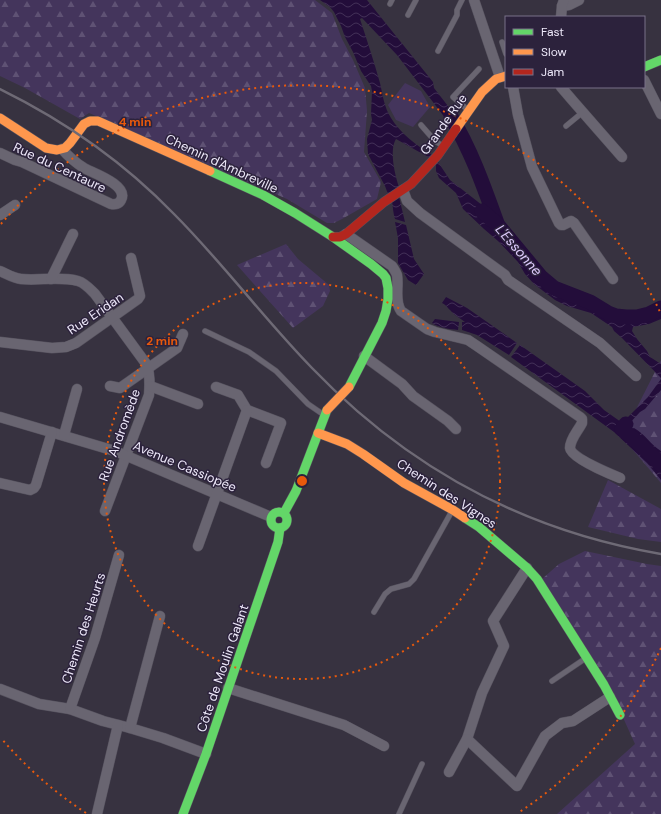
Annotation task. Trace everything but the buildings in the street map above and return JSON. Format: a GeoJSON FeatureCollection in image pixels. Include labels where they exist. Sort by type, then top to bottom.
{"type":"FeatureCollection","features":[{"type":"Feature","properties":{"kind":"street"},"geometry":{"type":"LineString","coordinates":[[474,0],[503,76]]}},
{"type":"Feature","properties":{"kind":"street"},"geometry":{"type":"LineString","coordinates":[[561,16],[563,3],[569,5],[579,0]]}},
{"type":"Feature","properties":{"kind":"street"},"geometry":{"type":"LineString","coordinates":[[645,67],[661,60]]}},
{"type":"Feature","properties":{"kind":"street","name":"Grande Rue"},"geometry":{"type":"LineString","coordinates":[[346,234],[384,202],[403,190],[432,163],[482,92],[496,79],[503,76]]}},
{"type":"Feature","properties":{"kind":"street"},"geometry":{"type":"LineString","coordinates":[[645,82],[661,114]]}},
{"type":"Feature","properties":{"kind":"street"},"geometry":{"type":"LineString","coordinates":[[513,88],[518,115],[532,167],[561,225],[571,222],[574,223],[613,279]]}},
{"type":"Feature","properties":{"kind":"street"},"geometry":{"type":"LineString","coordinates":[[562,88],[622,157]]}},
{"type":"Feature","properties":{"kind":"street"},"geometry":{"type":"LineString","coordinates":[[0,118],[46,148],[59,151],[62,149]]}},
{"type":"Feature","properties":{"kind":"street","name":"Chemin d'Ambreville"},"geometry":{"type":"LineString","coordinates":[[62,149],[66,148],[84,123],[89,120],[97,120],[263,195],[333,236]]}},
{"type":"Feature","properties":{"kind":"street","name":"Rue du Centaure"},"geometry":{"type":"LineString","coordinates":[[0,153],[111,204],[118,204],[122,197],[121,190],[118,187],[111,181],[81,166],[62,149]]}},
{"type":"Feature","properties":{"kind":"street"},"geometry":{"type":"LineString","coordinates":[[403,190],[407,201],[420,213],[505,275],[508,280],[600,343],[636,376]]}},
{"type":"Feature","properties":{"kind":"street"},"geometry":{"type":"LineString","coordinates":[[0,215],[14,205]]}},
{"type":"Feature","properties":{"kind":"street"},"geometry":{"type":"LineString","coordinates":[[51,279],[73,234]]}},
{"type":"Feature","properties":{"kind":"street"},"geometry":{"type":"LineString","coordinates":[[333,236],[340,237],[346,234],[392,266],[396,273],[398,301],[401,311],[428,329],[468,340],[580,417],[582,423],[571,442],[571,450],[573,454],[606,473],[620,478]]}},
{"type":"Feature","properties":{"kind":"street","name":"Côte de Moulin Galant"},"geometry":{"type":"LineString","coordinates":[[184,814],[278,542],[280,528],[284,527],[288,521],[284,513],[296,491],[326,413],[348,387],[382,323],[386,311],[388,288],[386,278],[380,270],[333,236]]}},
{"type":"Feature","properties":{"kind":"street","name":"Rue Eridan"},"geometry":{"type":"LineString","coordinates":[[0,342],[52,348],[66,347],[76,343],[139,298],[140,296],[131,258]]}},
{"type":"Feature","properties":{"kind":"street","name":"Rue Andromède"},"geometry":{"type":"LineString","coordinates":[[0,271],[12,277],[21,279],[62,279],[78,281],[85,284],[95,294],[147,365],[150,379],[149,395],[105,511]]}},
{"type":"Feature","properties":{"kind":"street"},"geometry":{"type":"LineString","coordinates":[[110,386],[120,388],[177,348],[183,334]]}},
{"type":"Feature","properties":{"kind":"street"},"geometry":{"type":"LineString","coordinates":[[364,356],[402,384],[413,396],[448,421],[456,429]]}},
{"type":"Feature","properties":{"kind":"street"},"geometry":{"type":"LineString","coordinates":[[150,386],[198,404]]}},
{"type":"Feature","properties":{"kind":"street"},"geometry":{"type":"LineString","coordinates":[[216,387],[238,395],[247,410],[281,423],[266,463]]}},
{"type":"Feature","properties":{"kind":"street"},"geometry":{"type":"LineString","coordinates":[[64,435],[77,389]]}},
{"type":"Feature","properties":{"kind":"street"},"geometry":{"type":"LineString","coordinates":[[198,546],[247,410]]}},
{"type":"Feature","properties":{"kind":"street","name":"Avenue Cassiopée"},"geometry":{"type":"LineString","coordinates":[[0,417],[64,435],[126,455],[271,517]]}},
{"type":"Feature","properties":{"kind":"street"},"geometry":{"type":"LineString","coordinates":[[1,486],[30,490],[34,488],[52,432]]}},
{"type":"Feature","properties":{"kind":"street","name":"Chemin des Vignes"},"geometry":{"type":"LineString","coordinates":[[318,433],[347,444],[404,483],[453,510],[486,532],[527,568],[537,579],[620,715]]}},
{"type":"Feature","properties":{"kind":"street"},"geometry":{"type":"LineString","coordinates":[[280,528],[276,528],[272,524],[271,517],[272,514],[276,512],[284,513]]}},
{"type":"Feature","properties":{"kind":"street","name":"Chemin des Heurts"},"geometry":{"type":"LineString","coordinates":[[70,709],[95,638],[120,555]]}},
{"type":"Feature","properties":{"kind":"street"},"geometry":{"type":"LineString","coordinates":[[449,772],[467,739],[482,693],[504,646],[493,620],[527,568]]}},
{"type":"Feature","properties":{"kind":"street"},"geometry":{"type":"LineString","coordinates":[[130,728],[160,616]]}},
{"type":"Feature","properties":{"kind":"street"},"geometry":{"type":"LineString","coordinates":[[228,688],[344,724],[384,746]]}},
{"type":"Feature","properties":{"kind":"street"},"geometry":{"type":"LineString","coordinates":[[0,690],[39,704],[70,709],[103,721],[163,738],[206,754]]}},
{"type":"Feature","properties":{"kind":"street"},"geometry":{"type":"LineString","coordinates":[[467,739],[517,786],[545,736],[562,723],[573,721],[610,697]]}},
{"type":"Feature","properties":{"kind":"street"},"geometry":{"type":"LineString","coordinates":[[97,814],[118,725]]}},
{"type":"Feature","properties":{"kind":"lane"},"geometry":{"type":"LineString","coordinates":[[408,15],[416,0]]}},
{"type":"Feature","properties":{"kind":"lane"},"geometry":{"type":"LineString","coordinates":[[438,51],[457,15],[457,10],[462,0]]}},
{"type":"Feature","properties":{"kind":"lane"},"geometry":{"type":"LineString","coordinates":[[502,42],[505,51]]}},
{"type":"Feature","properties":{"kind":"lane"},"geometry":{"type":"LineString","coordinates":[[469,111],[453,97],[479,69]]}},
{"type":"Feature","properties":{"kind":"lane"},"geometry":{"type":"LineString","coordinates":[[566,126],[582,112]]}},
{"type":"Feature","properties":{"kind":"lane"},"geometry":{"type":"LineString","coordinates":[[421,125],[435,141],[444,146]]}},
{"type":"Feature","properties":{"kind":"lane"},"geometry":{"type":"LineString","coordinates":[[205,331],[249,352],[276,371],[308,404],[326,413]]}},
{"type":"Feature","properties":{"kind":"lane"},"geometry":{"type":"LineString","coordinates":[[374,612],[385,594],[391,589],[409,584],[414,579],[453,510]]}},
{"type":"Feature","properties":{"kind":"lane"},"geometry":{"type":"LineString","coordinates":[[552,681],[586,658]]}},
{"type":"Feature","properties":{"kind":"lane"},"geometry":{"type":"LineString","coordinates":[[399,814],[422,764]]}},
{"type":"Feature","properties":{"kind":"green space"},"geometry":{"type":"Polygon","coordinates":[[[0,0],[315,0],[332,13],[342,39],[365,88],[367,111],[364,152],[381,182],[377,199],[334,223],[327,223],[287,199],[89,113],[80,119],[25,88],[0,76],[0,0]]]}},
{"type":"Feature","properties":{"kind":"green space"},"geometry":{"type":"Polygon","coordinates":[[[405,83],[421,91],[430,107],[413,127],[396,120],[388,105],[405,83]]]}},
{"type":"Feature","properties":{"kind":"green space"},"geometry":{"type":"Polygon","coordinates":[[[286,244],[298,259],[329,285],[330,291],[323,306],[293,328],[237,265],[286,244]]]}},
{"type":"Feature","properties":{"kind":"green space"},"geometry":{"type":"Polygon","coordinates":[[[661,360],[661,483],[622,437],[661,360]]]}},
{"type":"Feature","properties":{"kind":"green space"},"geometry":{"type":"Polygon","coordinates":[[[608,480],[661,509],[661,542],[638,539],[588,527],[608,480]]]}},
{"type":"Feature","properties":{"kind":"green space"},"geometry":{"type":"Polygon","coordinates":[[[585,551],[661,566],[661,814],[557,814],[635,744],[606,680],[542,579],[559,564],[585,551]]]}},
{"type":"Feature","properties":{"kind":"water"},"geometry":{"type":"Polygon","coordinates":[[[320,0],[367,0],[433,82],[434,88],[458,119],[452,127],[397,55],[362,18],[360,19],[378,75],[385,106],[389,114],[404,134],[432,155],[430,158],[396,139],[393,149],[393,156],[394,169],[399,187],[388,194],[368,154],[367,139],[372,120],[371,86],[361,71],[334,12],[320,0]]]}},
{"type":"Feature","properties":{"kind":"water"},"geometry":{"type":"Polygon","coordinates":[[[438,162],[450,180],[490,213],[505,234],[541,277],[554,288],[590,302],[616,316],[637,317],[649,314],[661,308],[661,319],[649,324],[633,327],[632,331],[650,357],[661,364],[661,378],[614,331],[612,327],[591,313],[567,306],[555,300],[534,284],[525,274],[518,262],[498,241],[463,209],[456,193],[439,178],[436,171],[436,165],[438,162]]]}},
{"type":"Feature","properties":{"kind":"water"},"geometry":{"type":"Polygon","coordinates":[[[399,197],[405,222],[395,219],[394,217],[392,201],[399,197]]]}},
{"type":"Feature","properties":{"kind":"water"},"geometry":{"type":"Polygon","coordinates":[[[395,222],[406,225],[414,259],[424,274],[416,285],[408,280],[398,263],[398,238],[395,222]]]}},
{"type":"Feature","properties":{"kind":"water"},"geometry":{"type":"Polygon","coordinates":[[[446,297],[467,308],[517,343],[509,355],[477,335],[462,330],[462,322],[465,322],[442,303],[446,297]]]}},
{"type":"Feature","properties":{"kind":"water"},"geometry":{"type":"Polygon","coordinates":[[[435,319],[459,322],[458,330],[435,325],[432,323],[435,319]]]}},
{"type":"Feature","properties":{"kind":"water"},"geometry":{"type":"Polygon","coordinates":[[[520,345],[585,391],[604,410],[631,429],[634,428],[638,430],[661,451],[661,480],[647,463],[614,432],[511,357],[520,345]]]}},
{"type":"Feature","properties":{"kind":"water"},"geometry":{"type":"Polygon","coordinates":[[[661,379],[661,390],[645,409],[640,412],[628,425],[625,420],[648,397],[661,379]]]}},
{"type":"Feature","properties":{"kind":"waterway"},"geometry":{"type":"LineString","coordinates":[[451,117],[471,156],[497,223]]}},
{"type":"Feature","properties":{"kind":"waterway","name":"L'Essonne"},"geometry":{"type":"LineString","coordinates":[[482,211],[497,224],[541,277],[554,288],[590,302],[616,316],[637,317],[649,314],[661,308]]}},
{"type":"Feature","properties":{"kind":"waterway","name":"L'Essonne"},"geometry":{"type":"LineString","coordinates":[[626,424],[622,429],[652,455],[661,465]]}},
{"type":"Feature","properties":{"kind":"railway"},"geometry":{"type":"LineString","coordinates":[[0,89],[24,101],[70,129],[93,144],[135,177],[192,233],[312,368],[349,404],[388,436],[429,465],[472,490],[516,511],[563,529],[611,544],[661,554]]}},
{"type":"Feature","properties":{"kind":"traffic: fast"},"geometry":{"type":"LineString","coordinates":[[645,67],[661,60]]}},
{"type":"Feature","properties":{"kind":"traffic: fast"},"geometry":{"type":"LineString","coordinates":[[210,171],[263,195],[295,213],[333,237],[371,264],[386,278],[388,299],[382,323],[349,387]]}},
{"type":"Feature","properties":{"kind":"traffic: fast"},"geometry":{"type":"LineString","coordinates":[[284,513],[296,491],[327,410]]}},
{"type":"Feature","properties":{"kind":"traffic: fast"},"geometry":{"type":"LineString","coordinates":[[276,512],[282,512],[287,517],[287,520],[285,526],[282,528],[276,528],[271,523],[271,517],[276,512]]}},
{"type":"Feature","properties":{"kind":"traffic: fast"},"geometry":{"type":"LineString","coordinates":[[465,518],[479,527],[527,568],[537,579],[604,685],[620,715]]}},
{"type":"Feature","properties":{"kind":"traffic: fast"},"geometry":{"type":"LineString","coordinates":[[183,814],[206,754],[278,542],[280,528]]}},
{"type":"Feature","properties":{"kind":"traffic: slow"},"geometry":{"type":"LineString","coordinates":[[456,129],[482,92],[496,79],[505,76]]}},
{"type":"Feature","properties":{"kind":"traffic: slow"},"geometry":{"type":"LineString","coordinates":[[0,118],[46,148],[57,150],[65,148],[84,124],[90,121],[98,121],[210,171]]}},
{"type":"Feature","properties":{"kind":"traffic: slow"},"geometry":{"type":"LineString","coordinates":[[327,410],[349,387]]}},
{"type":"Feature","properties":{"kind":"traffic: slow"},"geometry":{"type":"LineString","coordinates":[[318,433],[347,444],[404,483],[465,518]]}},
{"type":"Feature","properties":{"kind":"traffic: jam"},"geometry":{"type":"LineString","coordinates":[[333,237],[340,237],[346,234],[384,202],[411,184],[438,155],[456,129]]}}]}
